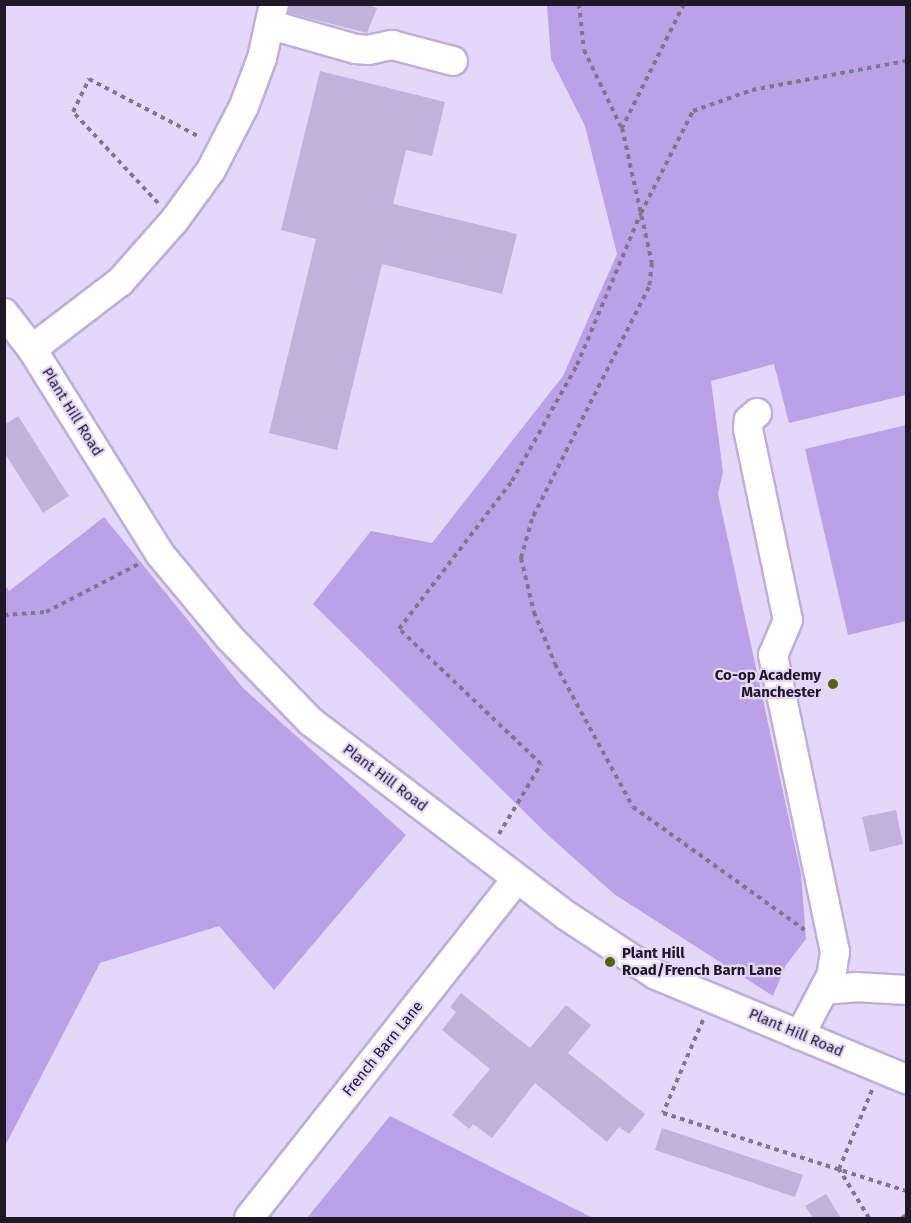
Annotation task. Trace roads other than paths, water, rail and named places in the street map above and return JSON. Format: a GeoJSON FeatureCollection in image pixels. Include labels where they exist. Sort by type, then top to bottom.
{"type":"FeatureCollection","features":[{"type":"Feature","properties":{"kind":"street"},"geometry":{"type":"LineString","coordinates":[[32,349],[120,282],[174,221],[223,149],[244,106],[272,15],[356,49],[368,50],[392,45],[453,61]]}},
{"type":"Feature","properties":{"kind":"street","name":"Plant Hill Road"},"geometry":{"type":"LineString","coordinates":[[4,313],[32,349],[160,554],[229,637],[310,721],[517,879],[657,975],[894,1074]]}},
{"type":"Feature","properties":{"kind":"street"},"geometry":{"type":"LineString","coordinates":[[757,413],[749,420],[748,429],[788,620],[773,655],[835,952],[824,990],[800,1035]]}},
{"type":"Feature","properties":{"kind":"street","name":"French Barn Lane"},"geometry":{"type":"LineString","coordinates":[[249,1218],[517,879]]}},
{"type":"Feature","properties":{"kind":"street"},"geometry":{"type":"LineString","coordinates":[[824,990],[856,987],[906,990]]}},
{"type":"Feature","properties":{"kind":"place","name":"Co-op Academy Manchester"},"geometry":{"type":"Point","coordinates":[833,684]}},
{"type":"Feature","properties":{"kind":"place","name":"Plant Hill Road/French Barn Lane"},"geometry":{"type":"Point","coordinates":[610,962]}}]}
